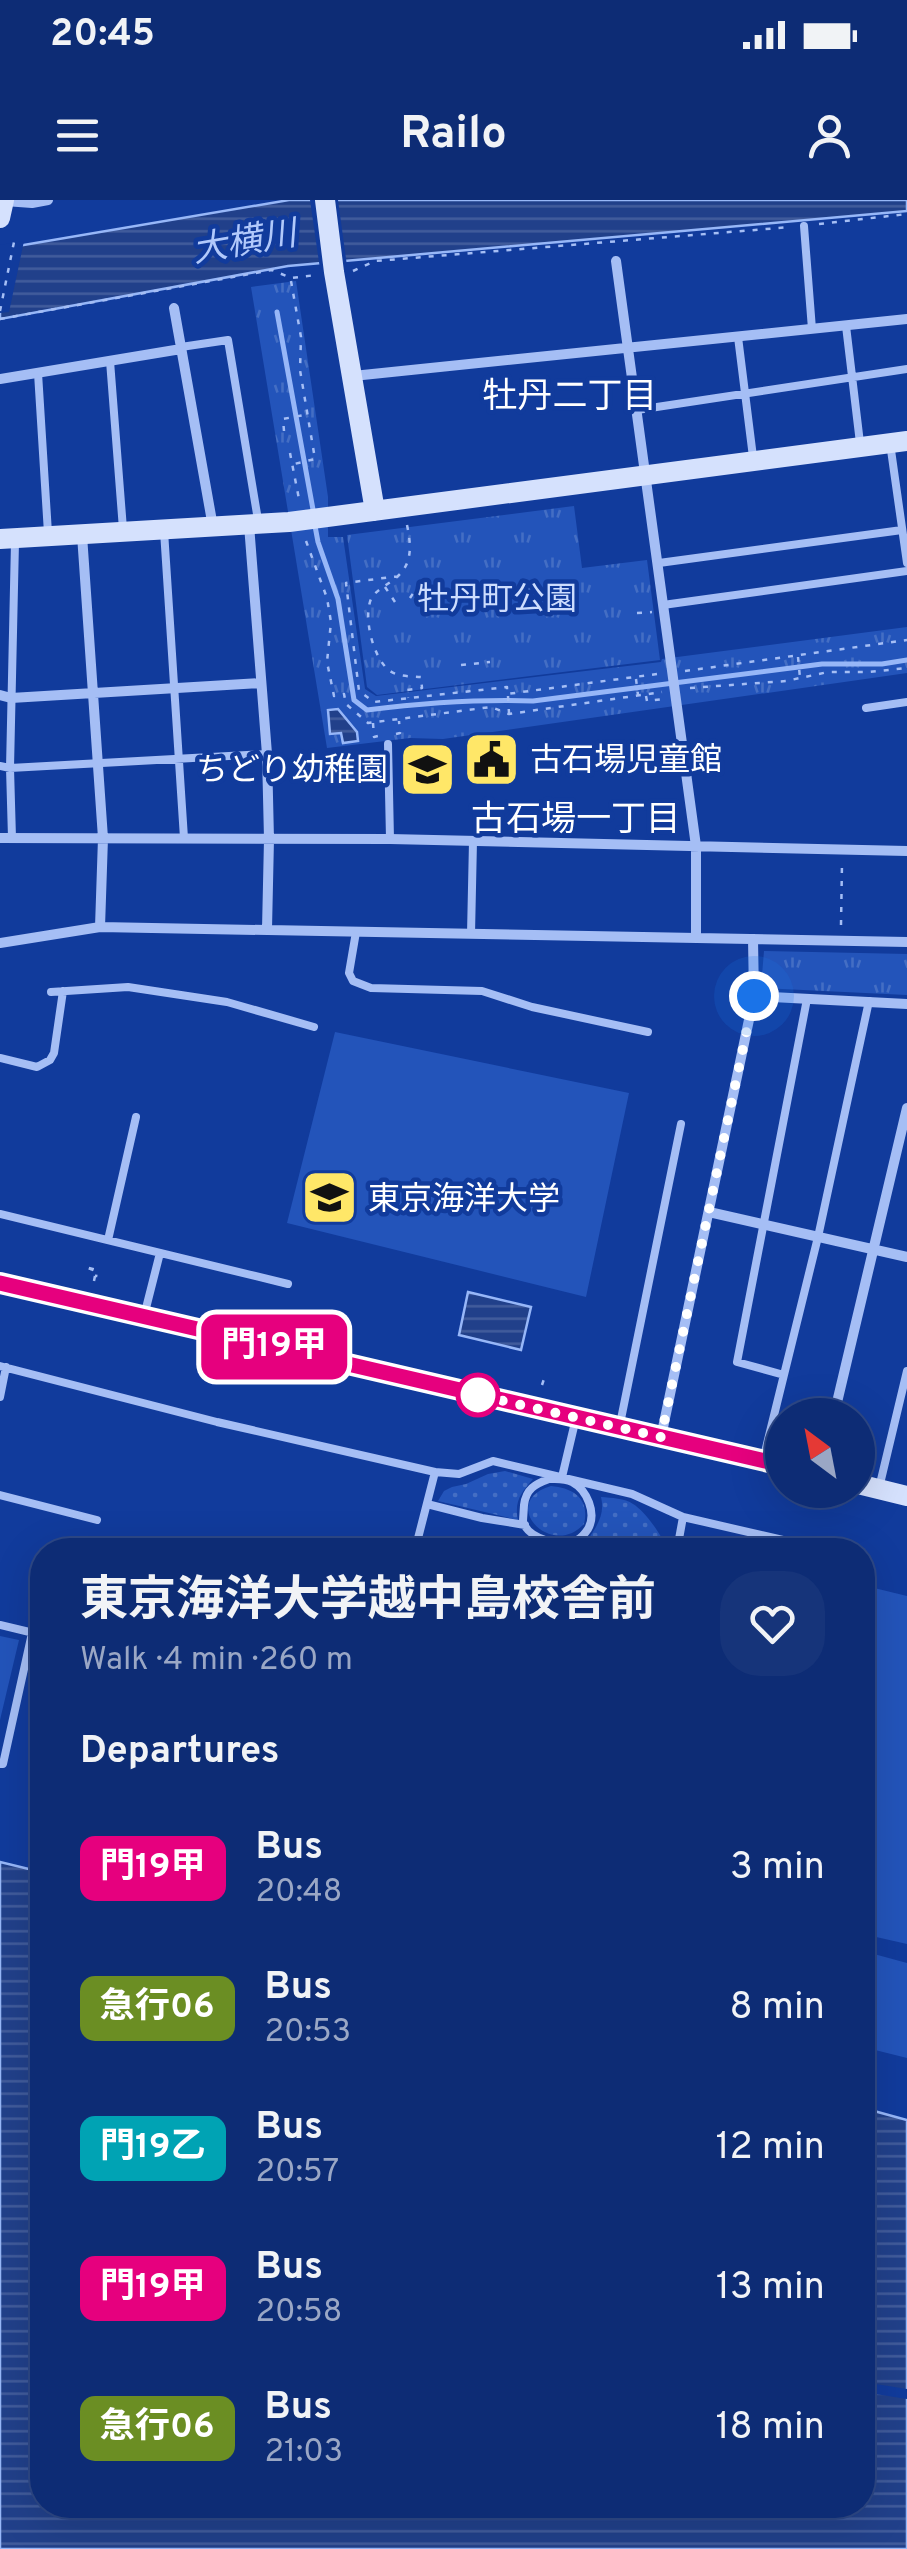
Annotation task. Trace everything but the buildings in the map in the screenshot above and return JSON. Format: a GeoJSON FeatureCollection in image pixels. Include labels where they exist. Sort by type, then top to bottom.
{"type":"FeatureCollection","features":[{"type":"Feature","properties":{"kind":"street"},"geometry":{"type":"LineString","coordinates":[[2,206],[48,200]]}},
{"type":"Feature","properties":{"kind":"street"},"geometry":{"type":"LineString","coordinates":[[325,200],[375,511]]}},
{"type":"Feature","properties":{"kind":"street"},"geometry":{"type":"LineString","coordinates":[[616,261],[696,846],[696,938]]}},
{"type":"Feature","properties":{"kind":"street"},"geometry":{"type":"LineString","coordinates":[[174,308],[213,528]]}},
{"type":"Feature","properties":{"kind":"street"},"geometry":{"type":"LineString","coordinates":[[352,376],[907,320]]}},
{"type":"Feature","properties":{"kind":"street"},"geometry":{"type":"LineString","coordinates":[[0,379],[181,348]]}},
{"type":"Feature","properties":{"kind":"street"},"geometry":{"type":"LineString","coordinates":[[7,539],[335,517],[899,442]]}},
{"type":"Feature","properties":{"kind":"street"},"geometry":{"type":"LineString","coordinates":[[254,524],[267,754],[266,930]]}},
{"type":"Feature","properties":{"kind":"street"},"geometry":{"type":"LineString","coordinates":[[82,535],[103,838],[100,927]]}},
{"type":"Feature","properties":{"kind":"street"},"geometry":{"type":"LineString","coordinates":[[6,696],[261,684]]}},
{"type":"Feature","properties":{"kind":"street"},"geometry":{"type":"LineString","coordinates":[[6,838],[390,839],[907,851]]}},
{"type":"Feature","properties":{"kind":"street"},"geometry":{"type":"LineString","coordinates":[[0,943],[100,927],[907,942]]}},
{"type":"Feature","properties":{"kind":"street"},"geometry":{"type":"LineString","coordinates":[[661,1437],[754,996],[754,940]]}},
{"type":"Feature","properties":{"kind":"street"},"geometry":{"type":"LineString","coordinates":[[754,996],[907,1004]]}},
{"type":"Feature","properties":{"kind":"street"},"geometry":{"type":"LineString","coordinates":[[838,1398],[907,1108]]}},
{"type":"Feature","properties":{"kind":"street"},"geometry":{"type":"LineString","coordinates":[[709,1212],[907,1257]]}},
{"type":"Feature","properties":{"kind":"street"},"geometry":{"type":"LineString","coordinates":[[0,1283],[765,1461]]}},
{"type":"Feature","properties":{"kind":"street"},"geometry":{"type":"LineString","coordinates":[[875,1488],[907,1496]]}},
{"type":"Feature","properties":{"kind":"lane"},"geometry":{"type":"LineString","coordinates":[[804,226],[812,329]]}},
{"type":"Feature","properties":{"kind":"lane"},"geometry":{"type":"LineString","coordinates":[[846,326],[861,447]]}},
{"type":"Feature","properties":{"kind":"lane"},"geometry":{"type":"LineString","coordinates":[[738,336],[754,462]]}},
{"type":"Feature","properties":{"kind":"lane"},"geometry":{"type":"LineString","coordinates":[[181,348],[228,340],[254,524]]}},
{"type":"Feature","properties":{"kind":"lane"},"geometry":{"type":"LineString","coordinates":[[110,361],[123,534]]}},
{"type":"Feature","properties":{"kind":"lane"},"geometry":{"type":"LineString","coordinates":[[637,410],[907,369]]}},
{"type":"Feature","properties":{"kind":"lane"},"geometry":{"type":"LineString","coordinates":[[38,373],[48,537]]}},
{"type":"Feature","properties":{"kind":"lane"},"geometry":{"type":"LineString","coordinates":[[899,442],[907,563]]}},
{"type":"Feature","properties":{"kind":"lane"},"geometry":{"type":"LineString","coordinates":[[659,563],[902,530]]}},
{"type":"Feature","properties":{"kind":"lane"},"geometry":{"type":"LineString","coordinates":[[164,531],[184,838]]}},
{"type":"Feature","properties":{"kind":"lane"},"geometry":{"type":"LineString","coordinates":[[6,838],[7,539]]}},
{"type":"Feature","properties":{"kind":"lane"},"geometry":{"type":"LineString","coordinates":[[663,605],[907,572]]}},
{"type":"Feature","properties":{"kind":"lane"},"geometry":{"type":"LineString","coordinates":[[866,708],[907,702]]}},
{"type":"Feature","properties":{"kind":"lane"},"geometry":{"type":"LineString","coordinates":[[388,744],[390,839]]}},
{"type":"Feature","properties":{"kind":"lane"},"geometry":{"type":"LineString","coordinates":[[5,767],[267,754]]}},
{"type":"Feature","properties":{"kind":"lane"},"geometry":{"type":"LineString","coordinates":[[471,934],[472,841]]}},
{"type":"Feature","properties":{"kind":"lane"},"geometry":{"type":"LineString","coordinates":[[356,932],[350,974],[353,981],[371,988],[482,991],[532,1007],[648,1032]]}},
{"type":"Feature","properties":{"kind":"lane"},"geometry":{"type":"LineString","coordinates":[[51,992],[128,987],[227,1002],[314,1027]]}},
{"type":"Feature","properties":{"kind":"lane"},"geometry":{"type":"LineString","coordinates":[[0,1058],[38,1067],[50,1060],[63,992]]}},
{"type":"Feature","properties":{"kind":"lane"},"geometry":{"type":"LineString","coordinates":[[784,1374],[737,1362],[807,999]]}},
{"type":"Feature","properties":{"kind":"lane"},"geometry":{"type":"LineString","coordinates":[[781,1398],[869,1002]]}},
{"type":"Feature","properties":{"kind":"lane"},"geometry":{"type":"LineString","coordinates":[[108,1240],[136,1117]]}},
{"type":"Feature","properties":{"kind":"lane"},"geometry":{"type":"LineString","coordinates":[[620,1428],[682,1124]]}},
{"type":"Feature","properties":{"kind":"lane"},"geometry":{"type":"LineString","coordinates":[[0,1214],[288,1284]]}},
{"type":"Feature","properties":{"kind":"lane"},"geometry":{"type":"LineString","coordinates":[[144,1316],[160,1253]]}},
{"type":"Feature","properties":{"kind":"lane"},"geometry":{"type":"LineString","coordinates":[[0,1397],[3,1366],[435,1472],[459,1474],[493,1460],[632,1494],[683,1518],[773,1538]]}},
{"type":"Feature","properties":{"kind":"lane"},"geometry":{"type":"LineString","coordinates":[[875,1465],[907,1371]]}},
{"type":"Feature","properties":{"kind":"lane"},"geometry":{"type":"LineString","coordinates":[[565,1478],[576,1418]]}},
{"type":"Feature","properties":{"kind":"lane"},"geometry":{"type":"LineString","coordinates":[[418,1538],[435,1472]]}},
{"type":"Feature","properties":{"kind":"lane"},"geometry":{"type":"LineString","coordinates":[[542,1538],[525,1525],[525,1496],[534,1484],[565,1478],[584,1493],[590,1506],[592,1520],[580,1538]]}},
{"type":"Feature","properties":{"kind":"lane"},"geometry":{"type":"LineString","coordinates":[[0,1495],[97,1520]]}},
{"type":"Feature","properties":{"kind":"lane"},"geometry":{"type":"LineString","coordinates":[[428,1504],[525,1525]]}},
{"type":"Feature","properties":{"kind":"lane"},"geometry":{"type":"LineString","coordinates":[[679,1538],[683,1518]]}},
{"type":"Feature","properties":{"kind":"lane"},"geometry":{"type":"LineString","coordinates":[[0,1625],[30,1632]]}},
{"type":"Feature","properties":{"kind":"lane"},"geometry":{"type":"LineString","coordinates":[[1,1767],[30,1642]]}},
{"type":"Feature","properties":{"kind":"path"},"geometry":{"type":"LineString","coordinates":[[0,318],[272,270],[291,278],[375,261],[907,214]]}},
{"type":"Feature","properties":{"kind":"path"},"geometry":{"type":"LineString","coordinates":[[0,311],[15,237]]}},
{"type":"Feature","properties":{"kind":"path"},"geometry":{"type":"LineString","coordinates":[[291,278],[300,337],[300,370],[315,459],[292,465]]}},
{"type":"Feature","properties":{"kind":"path"},"geometry":{"type":"LineString","coordinates":[[284,431],[283,419],[307,414]]}},
{"type":"Feature","properties":{"kind":"path"},"geometry":{"type":"LineString","coordinates":[[290,453],[298,520],[328,598],[331,622],[327,662],[334,696],[344,694],[346,704],[368,722],[491,707],[509,714],[828,672],[907,668]]}},
{"type":"Feature","properties":{"kind":"path"},"geometry":{"type":"LineString","coordinates":[[407,524],[407,563],[399,576],[370,602],[370,628],[378,658],[387,669],[398,675],[421,677],[422,688],[407,690],[408,698]]}},
{"type":"Feature","properties":{"kind":"path"},"geometry":{"type":"LineString","coordinates":[[399,576],[346,583],[359,691],[374,702],[507,687],[509,714]]}},
{"type":"Feature","properties":{"kind":"path"},"geometry":{"type":"LineString","coordinates":[[410,598],[420,583]]}},
{"type":"Feature","properties":{"kind":"path"},"geometry":{"type":"LineString","coordinates":[[384,586],[396,602]]}},
{"type":"Feature","properties":{"kind":"path"},"geometry":{"type":"LineString","coordinates":[[508,694],[907,640]]}},
{"type":"Feature","properties":{"kind":"path"},"geometry":{"type":"LineString","coordinates":[[798,656],[800,678]]}},
{"type":"Feature","properties":{"kind":"path"},"geometry":{"type":"LineString","coordinates":[[461,665],[490,662]]}},
{"type":"Feature","properties":{"kind":"path"},"geometry":{"type":"LineString","coordinates":[[636,677],[638,696]]}},
{"type":"Feature","properties":{"kind":"path"},"geometry":{"type":"LineString","coordinates":[[646,694],[647,701],[674,693]]}},
{"type":"Feature","properties":{"kind":"path"},"geometry":{"type":"LineString","coordinates":[[398,719],[400,733]]}},
{"type":"Feature","properties":{"kind":"path"},"geometry":{"type":"LineString","coordinates":[[373,722],[374,736]]}},
{"type":"Feature","properties":{"kind":"path"},"geometry":{"type":"LineString","coordinates":[[841,929],[842,851]]}},
{"type":"Feature","properties":{"kind":"path"},"geometry":{"type":"LineString","coordinates":[[542,1385],[544,1379]]}},
{"type":"Feature","properties":{"kind":"green space"},"geometry":{"type":"Polygon","coordinates":[[[296,281],[328,497],[328,537],[343,537],[365,689],[376,696],[661,662],[907,627],[907,673],[443,739],[410,738],[327,748],[251,287],[296,281]]]}},
{"type":"Feature","properties":{"kind":"green space","name":"牡丹町公園"},"geometry":{"type":"Polygon","coordinates":[[[574,506],[582,568],[647,560],[660,660],[377,695],[367,687],[347,535],[574,506]]]}},
{"type":"Feature","properties":{"kind":"green space"},"geometry":{"type":"Polygon","coordinates":[[[764,951],[907,954],[907,995],[761,988],[764,951]]]}},
{"type":"Feature","properties":{"kind":"green space"},"geometry":{"type":"Polygon","coordinates":[[[335,1032],[629,1093],[586,1297],[287,1223],[335,1032]]]}},
{"type":"Feature","properties":{"kind":"green space"},"geometry":{"type":"Polygon","coordinates":[[[505,1471],[533,1479],[520,1498],[518,1520],[438,1501],[452,1487],[505,1471]]]}},
{"type":"Feature","properties":{"kind":"green space"},"geometry":{"type":"Polygon","coordinates":[[[551,1486],[573,1492],[585,1508],[584,1524],[571,1533],[557,1536],[545,1532],[529,1515],[529,1504],[536,1494],[551,1486]]]}},
{"type":"Feature","properties":{"kind":"green space"},"geometry":{"type":"Polygon","coordinates":[[[601,1497],[638,1507],[661,1538],[589,1538],[598,1523],[601,1497]]]}},
{"type":"Feature","properties":{"kind":"green space"},"geometry":{"type":"Polygon","coordinates":[[[875,1588],[907,1596],[907,1944],[875,1937],[875,1588]]]}},
{"type":"Feature","properties":{"kind":"green space"},"geometry":{"type":"Polygon","coordinates":[[[0,1636],[19,1640],[0,1720],[0,1636]]]}},
{"type":"Feature","properties":{"kind":"green space"},"geometry":{"type":"Polygon","coordinates":[[[875,1954],[907,1963],[907,2058],[875,2050],[875,1954]]]}},
{"type":"Feature","properties":{"kind":"water","name":"大横川"},"geometry":{"type":"Polygon","coordinates":[[[289,200],[907,200],[907,211],[288,266],[0,319],[0,249],[289,200]]]}},
{"type":"Feature","properties":{"kind":"water"},"geometry":{"type":"Polygon","coordinates":[[[338,709],[357,732],[358,741],[343,743],[341,733],[330,734],[328,710],[338,709]]]}},
{"type":"Feature","properties":{"kind":"water"},"geometry":{"type":"Polygon","coordinates":[[[468,1292],[531,1307],[521,1350],[459,1335],[468,1292]]]}},
{"type":"Feature","properties":{"kind":"water"},"geometry":{"type":"Polygon","coordinates":[[[0,1862],[30,1869],[30,2518],[875,2518],[875,2111],[907,2120],[907,2549],[0,2549],[0,1862]]]}},
{"type":"Feature","properties":{"kind":"pier"},"geometry":{"type":"Polygon","coordinates":[[[310,200],[338,200],[347,266],[320,269],[310,200]]]}},
{"type":"Feature","properties":{"kind":"pier"},"geometry":{"type":"Polygon","coordinates":[[[24,241],[9,312],[0,313],[0,245],[24,241]]]}},
{"type":"Feature","properties":{"kind":"pier"},"geometry":{"type":"Polygon","coordinates":[[[875,2384],[907,2389],[907,2399],[875,2394],[875,2384]]]}},
{"type":"Feature","properties":{"kind":"waterway"},"geometry":{"type":"LineString","coordinates":[[277,312],[314,515]]}},
{"type":"Feature","properties":{"kind":"waterway"},"geometry":{"type":"LineString","coordinates":[[315,526],[338,599],[354,700],[367,710],[450,702],[533,701],[822,664],[907,660]]}},
{"type":"Feature","properties":{"kind":"bus line","name":"門19甲"},"geometry":{"type":"LineString","coordinates":[[0,1283],[765,1461]]}},
{"type":"Feature","properties":{"kind":"place","name":"古石場児童館"},"geometry":{"type":"Point","coordinates":[491,759]}},
{"type":"Feature","properties":{"kind":"place","name":"ちどり幼稚園"},"geometry":{"type":"Point","coordinates":[427,769]}},
{"type":"Feature","properties":{"kind":"place","name":"東京海洋大学"},"geometry":{"type":"Point","coordinates":[329,1198]}},
{"type":"Feature","properties":{"kind":"district","name":"牡丹二丁目"},"geometry":{"type":"Point","coordinates":[570,395]}},
{"type":"Feature","properties":{"kind":"district","name":"古石場一丁目"},"geometry":{"type":"Point","coordinates":[576,818]}},
{"type":"Feature","properties":{"kind":"route"},"geometry":{"type":"LineString","coordinates":[[478,1395],[464,1392],[661,1437],[754,996]]}}]}
